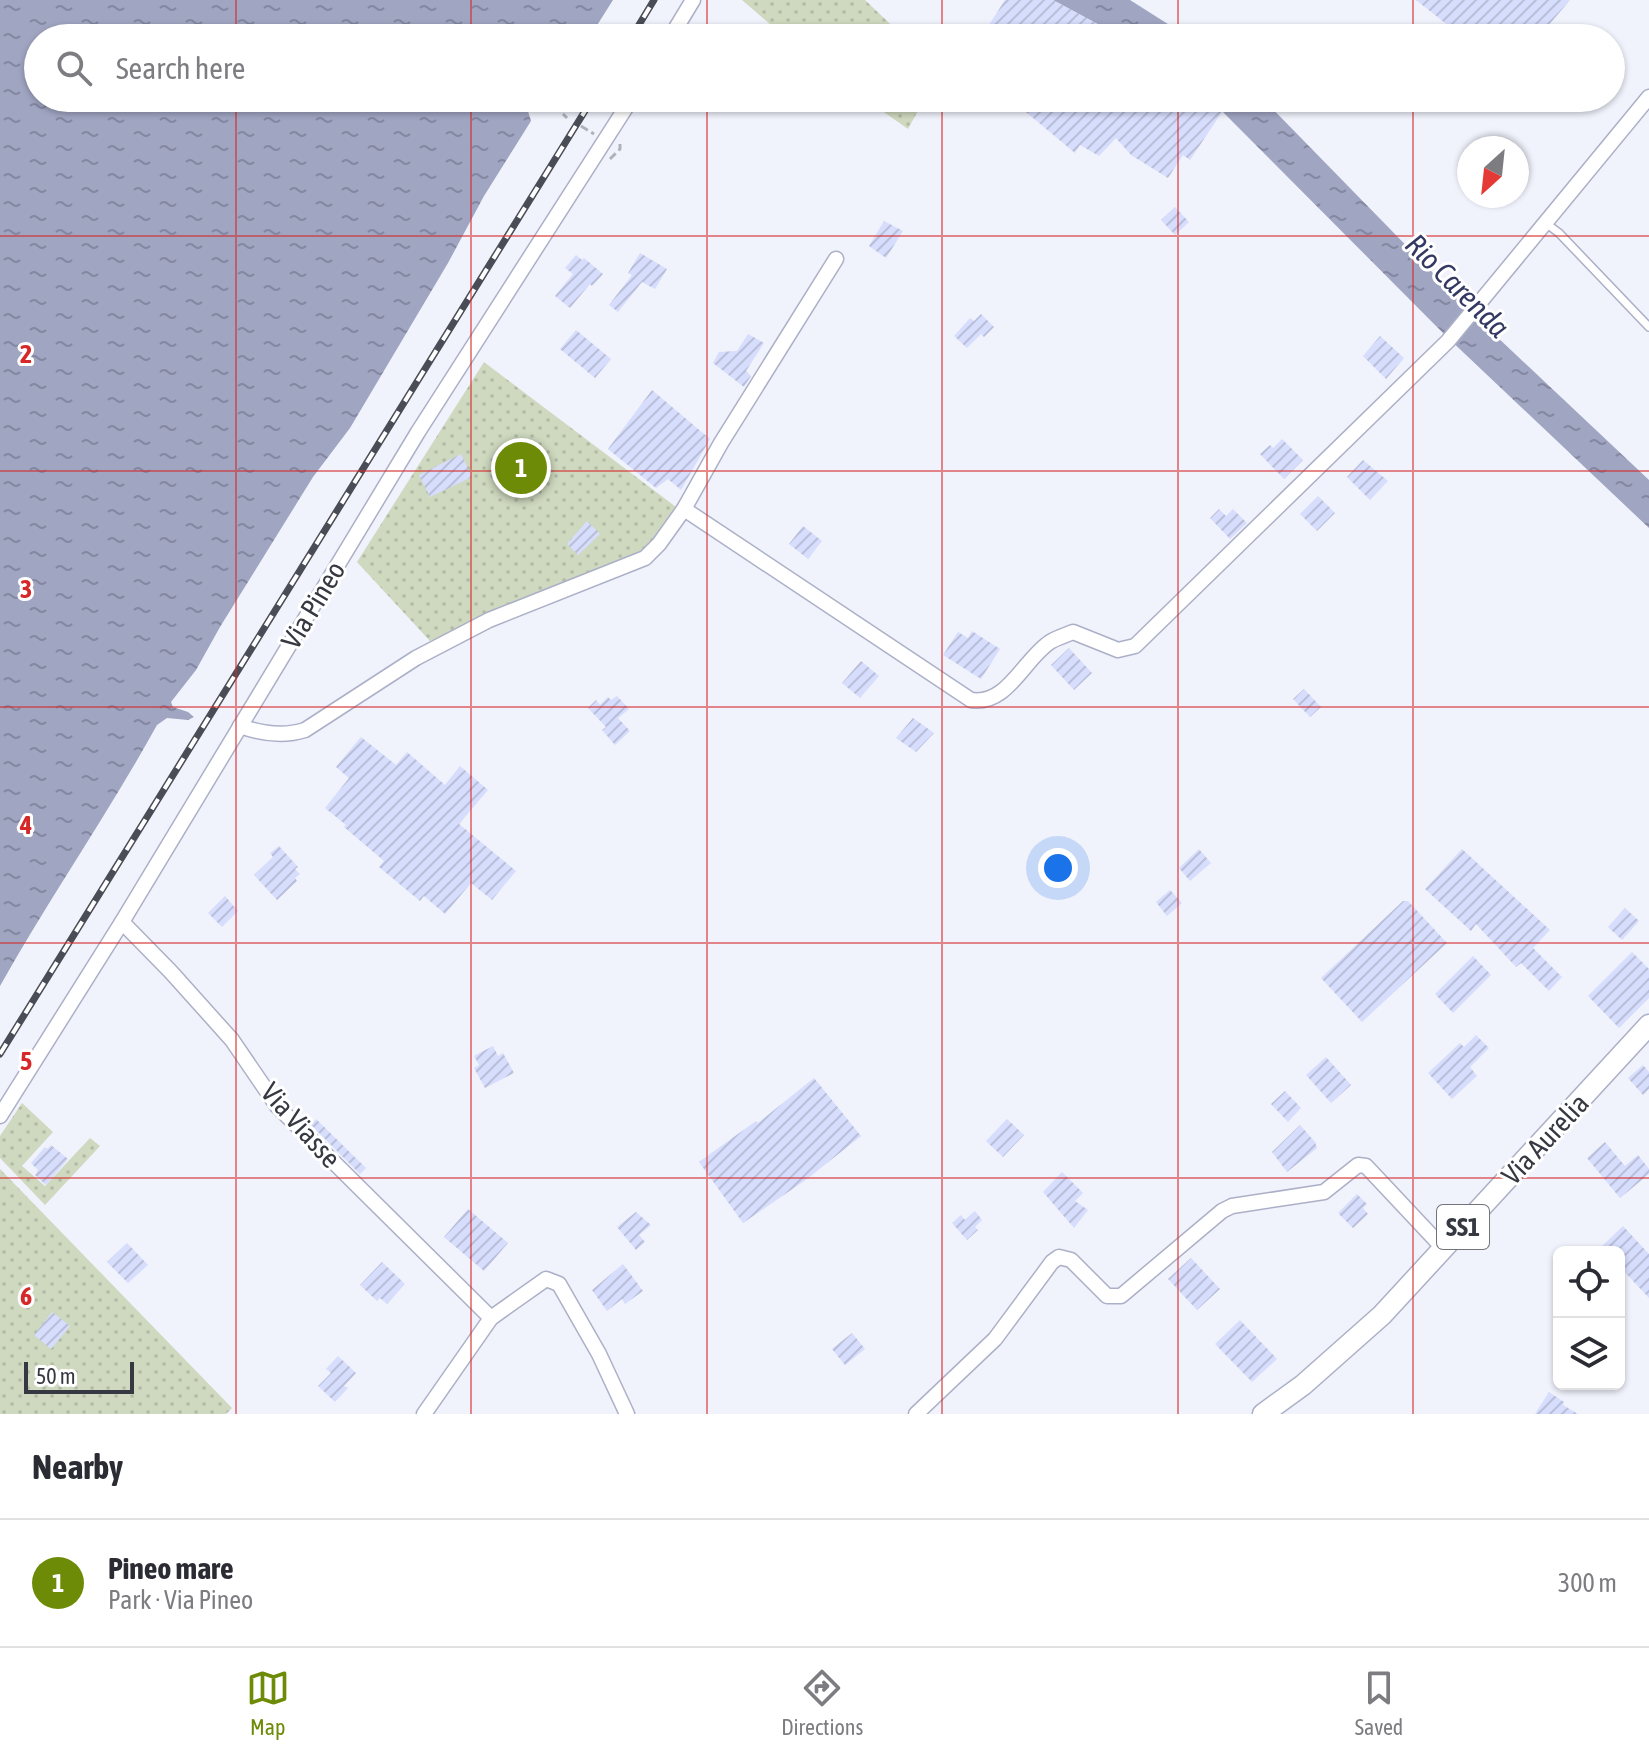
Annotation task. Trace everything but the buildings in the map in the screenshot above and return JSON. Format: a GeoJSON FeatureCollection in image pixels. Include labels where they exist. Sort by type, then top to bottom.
{"type":"FeatureCollection","features":[{"type":"Feature","properties":{"kind":"main road","name":"Via Aurelia"},"geometry":{"type":"LineString","coordinates":[[1263,1414],[1303,1385],[1382,1315],[1649,1025]]}},
{"type":"Feature","properties":{"kind":"street"},"geometry":{"type":"LineString","coordinates":[[678,24],[693,0]]}},
{"type":"Feature","properties":{"kind":"street"},"geometry":{"type":"LineString","coordinates":[[684,509],[963,696],[979,701],[987,700],[1001,691],[1049,642],[1073,632],[1118,650],[1135,646],[1448,341],[1475,312],[1649,97]]}},
{"type":"Feature","properties":{"kind":"street","name":"Via Pineo"},"geometry":{"type":"LineString","coordinates":[[0,1116],[122,922],[418,432],[623,112]]}},
{"type":"Feature","properties":{"kind":"street"},"geometry":{"type":"LineString","coordinates":[[240,726],[257,732],[288,735],[305,730],[416,658],[489,620],[645,558],[684,509],[721,443],[836,259]]}},
{"type":"Feature","properties":{"kind":"street","name":"Via Viasse"},"geometry":{"type":"LineString","coordinates":[[122,922],[232,1040],[277,1106],[491,1318]]}},
{"type":"Feature","properties":{"kind":"street"},"geometry":{"type":"LineString","coordinates":[[916,1414],[995,1339],[1052,1262],[1063,1256],[1071,1260],[1107,1296],[1121,1296],[1222,1211],[1232,1206],[1324,1192],[1358,1165],[1366,1166],[1444,1249]]}},
{"type":"Feature","properties":{"kind":"street"},"geometry":{"type":"LineString","coordinates":[[424,1414],[491,1318],[542,1280],[555,1281],[599,1354],[627,1414]]}},
{"type":"Feature","properties":{"kind":"lane"},"geometry":{"type":"LineString","coordinates":[[1547,224],[1649,327]]}},
{"type":"Feature","properties":{"kind":"green space"},"geometry":{"type":"Polygon","coordinates":[[[742,0],[865,0],[890,24],[770,24],[742,0]]]}},
{"type":"Feature","properties":{"kind":"green space"},"geometry":{"type":"Polygon","coordinates":[[[884,112],[917,112],[908,129],[884,112]]]}},
{"type":"Feature","properties":{"kind":"green space"},"geometry":{"type":"Polygon","coordinates":[[[484,362],[676,507],[650,545],[631,557],[430,641],[357,562],[484,362]]]}},
{"type":"Feature","properties":{"kind":"green space"},"geometry":{"type":"Polygon","coordinates":[[[22,1103],[53,1132],[22,1166],[45,1186],[90,1138],[100,1146],[45,1205],[0,1158],[0,1136],[22,1103]]]}},
{"type":"Feature","properties":{"kind":"green space"},"geometry":{"type":"Polygon","coordinates":[[[0,1169],[232,1408],[226,1414],[0,1414],[0,1169]]]}},
{"type":"Feature","properties":{"kind":"water"},"geometry":{"type":"Polygon","coordinates":[[[0,0],[613,0],[598,24],[24,24],[24,112],[528,112],[531,121],[350,428],[313,477],[196,670],[171,702],[173,707],[194,717],[188,720],[167,718],[157,725],[0,986],[0,0]]]}},
{"type":"Feature","properties":{"kind":"water"},"geometry":{"type":"Polygon","coordinates":[[[1053,0],[1130,0],[1168,24],[1097,24],[1053,0]]]}},
{"type":"Feature","properties":{"kind":"water"},"geometry":{"type":"Polygon","coordinates":[[[1223,112],[1276,112],[1477,318],[1649,480],[1649,528],[1446,336],[1223,112]]]}},
{"type":"Feature","properties":{"kind":"railway"},"geometry":{"type":"LineString","coordinates":[[639,24],[654,0]]}},
{"type":"Feature","properties":{"kind":"railway"},"geometry":{"type":"LineString","coordinates":[[0,1054],[584,112]]}},
{"type":"Feature","properties":{"kind":"place","name":"Pineo mare"},"geometry":{"type":"Point","coordinates":[521,468]}},
{"type":"Feature","properties":{"kind":"water label","name":"Rio Carenda"},"geometry":{"type":"Point","coordinates":[1457,286]}}]}
